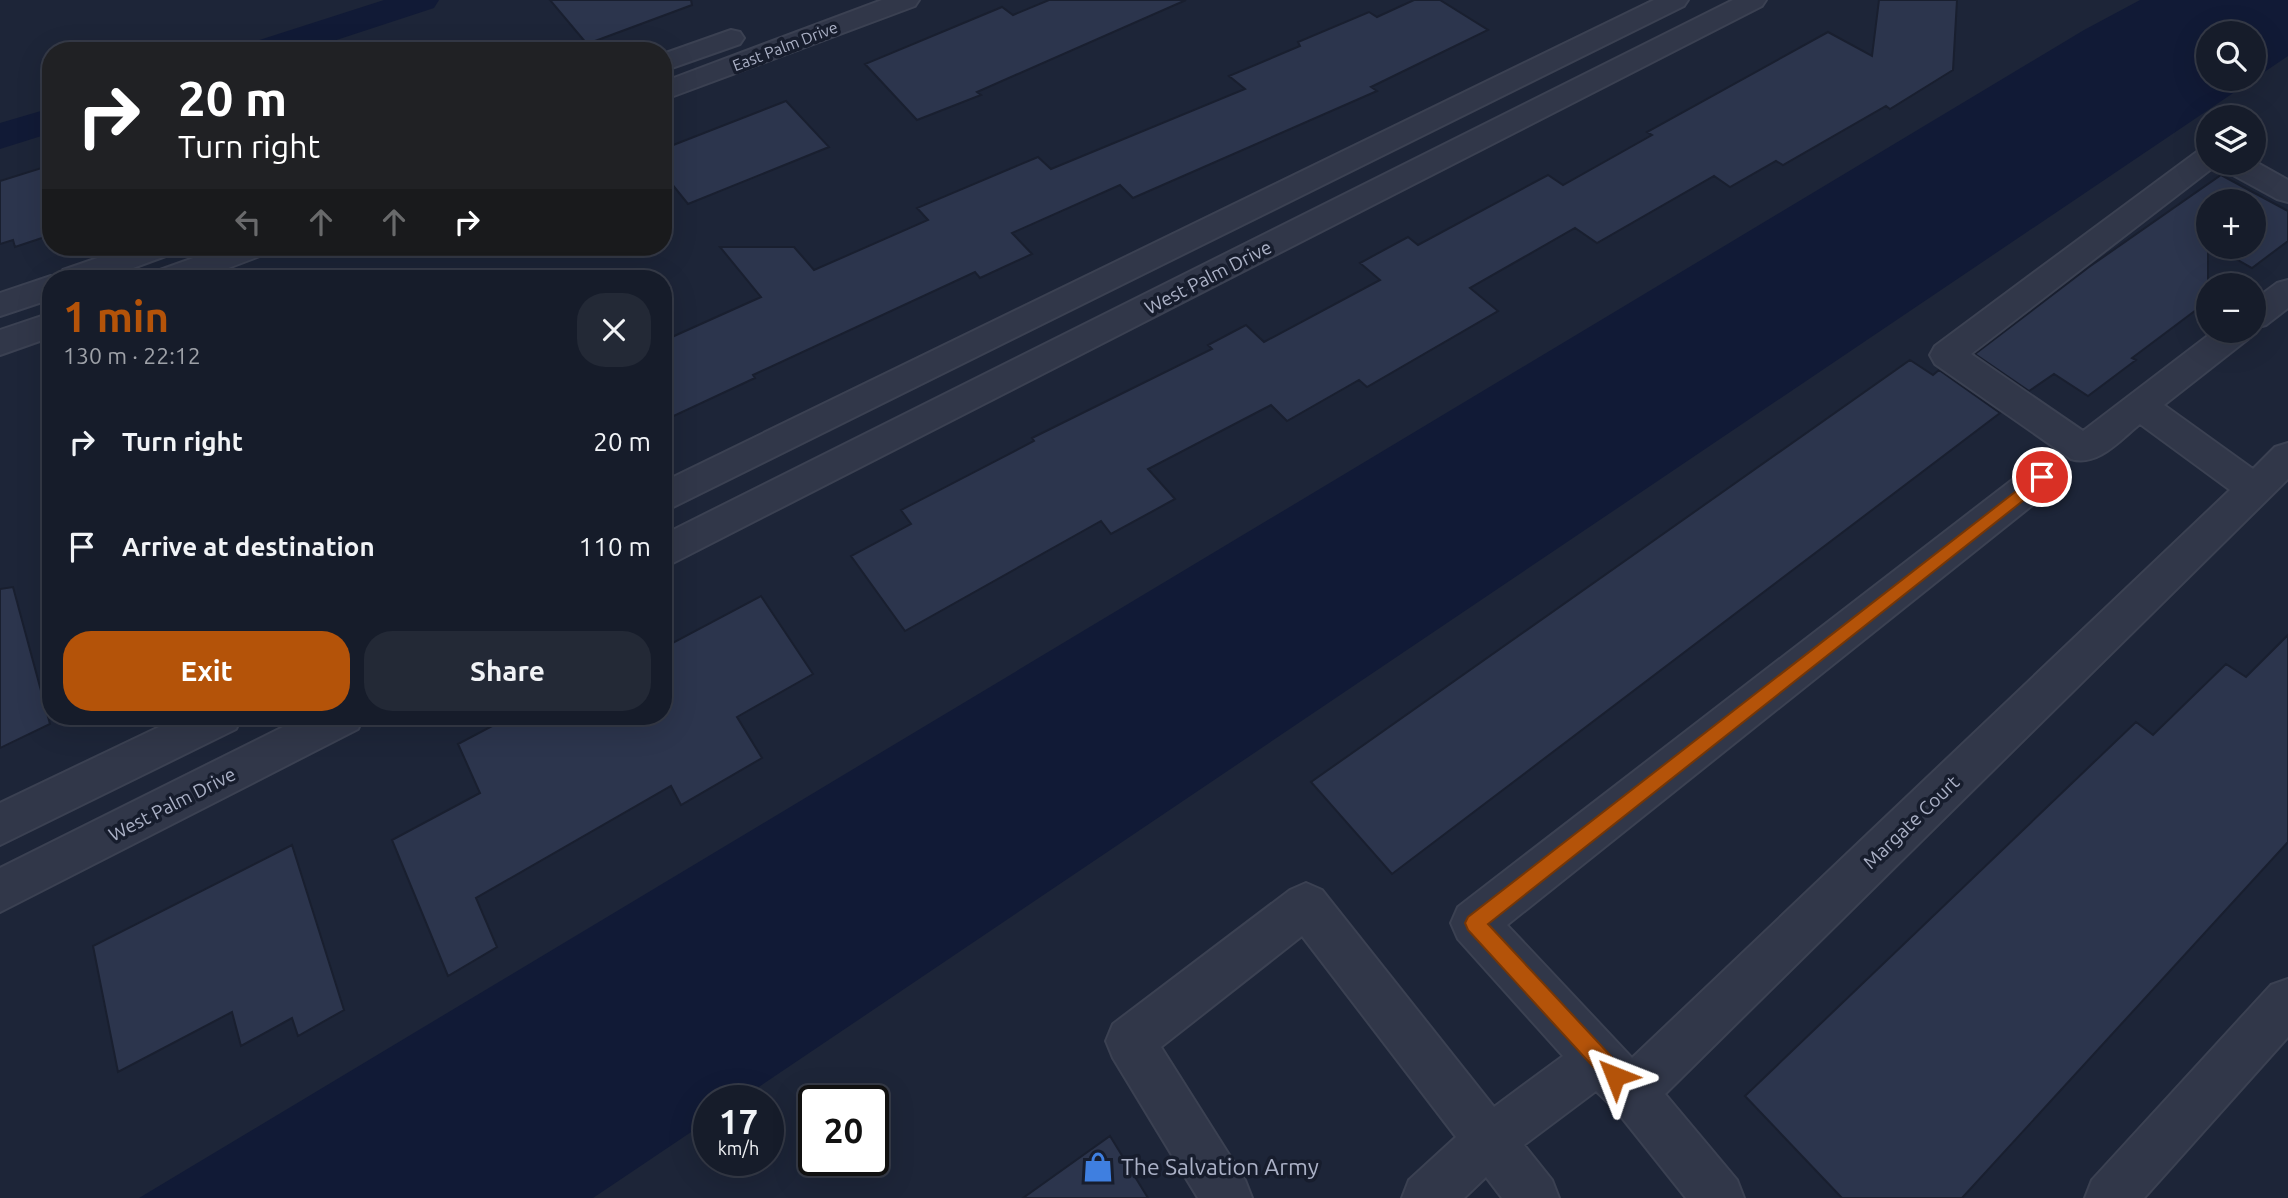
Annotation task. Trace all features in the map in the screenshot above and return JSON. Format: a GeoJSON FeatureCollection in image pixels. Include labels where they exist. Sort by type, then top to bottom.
{"type":"FeatureCollection","features":[{"type":"Feature","properties":{"kind":"street","name":"East Palm Drive"},"geometry":{"type":"LineString","coordinates":[[672,89],[906,0]]}},
{"type":"Feature","properties":{"kind":"street"},"geometry":{"type":"LineString","coordinates":[[672,494],[1675,0]]}},
{"type":"Feature","properties":{"kind":"street","name":"West Palm Drive"},"geometry":{"type":"LineString","coordinates":[[672,548],[1753,0]]}},
{"type":"Feature","properties":{"kind":"street","name":"East Palm Drive"},"geometry":{"type":"LineString","coordinates":[[672,60],[749,31]]}},
{"type":"Feature","properties":{"kind":"street"},"geometry":{"type":"LineString","coordinates":[[1405,133],[1441,160]]}},
{"type":"Feature","properties":{"kind":"street"},"geometry":{"type":"LineString","coordinates":[[2196,167],[1947,355],[2084,449],[2221,343]]}},
{"type":"Feature","properties":{"kind":"street"},"geometry":{"type":"LineString","coordinates":[[2256,175],[2288,192]]}},
{"type":"Feature","properties":{"kind":"street"},"geometry":{"type":"LineString","coordinates":[[96,270],[135,256]]}},
{"type":"Feature","properties":{"kind":"street"},"geometry":{"type":"LineString","coordinates":[[183,270],[204,256]]}},
{"type":"Feature","properties":{"kind":"street"},"geometry":{"type":"LineString","coordinates":[[0,305],[42,290]]}},
{"type":"Feature","properties":{"kind":"street"},"geometry":{"type":"LineString","coordinates":[[2266,308],[2288,291]]}},
{"type":"Feature","properties":{"kind":"street"},"geometry":{"type":"LineString","coordinates":[[0,343],[42,327]]}},
{"type":"Feature","properties":{"kind":"street"},"geometry":{"type":"LineString","coordinates":[[2140,406],[2255,489]]}},
{"type":"Feature","properties":{"kind":"street","name":"Margate Court"},"geometry":{"type":"LineString","coordinates":[[1632,1092],[2288,457]]}},
{"type":"Feature","properties":{"kind":"street"},"geometry":{"type":"LineString","coordinates":[[1719,1198],[1632,1092],[1598,1059],[1474,923],[2042,477]]}},
{"type":"Feature","properties":{"kind":"street"},"geometry":{"type":"LineString","coordinates":[[0,825],[204,725]]}},
{"type":"Feature","properties":{"kind":"street","name":"West Palm Drive"},"geometry":{"type":"LineString","coordinates":[[0,891],[326,725]]}},
{"type":"Feature","properties":{"kind":"street"},"geometry":{"type":"LineString","coordinates":[[1227,1198],[1130,1041],[1306,905],[1534,1198]]}},
{"type":"Feature","properties":{"kind":"street"},"geometry":{"type":"LineString","coordinates":[[2110,1198],[2288,1002]]}},
{"type":"Feature","properties":{"kind":"street"},"geometry":{"type":"LineString","coordinates":[[1427,1198],[1490,1140],[1598,1059]]}},
{"type":"Feature","properties":{"kind":"water"},"geometry":{"type":"Polygon","coordinates":[[[2140,0],[2288,0],[2288,56],[2266,71],[2266,21],[2196,21],[2196,91],[2236,91],[2215,105],[2196,105],[2196,118],[762,1085],[693,1085],[693,1131],[593,1198],[139,1198],[2084,30],[2140,0]]]}},
{"type":"Feature","properties":{"kind":"building"},"geometry":{"type":"Polygon","coordinates":[[[550,0],[691,0],[692,5],[592,42],[585,42],[550,0]]]}},
{"type":"Feature","properties":{"kind":"building"},"geometry":{"type":"Polygon","coordinates":[[[1049,0],[1186,0],[977,92],[981,95],[917,120],[865,64],[1002,7],[1013,15],[1049,0]]]}},
{"type":"Feature","properties":{"kind":"building"},"geometry":{"type":"Polygon","coordinates":[[[1414,0],[1440,0],[1488,30],[1371,87],[1377,91],[1133,198],[1120,185],[1012,233],[1032,254],[980,278],[975,272],[753,375],[755,378],[672,417],[672,337],[761,297],[720,247],[794,247],[814,270],[928,220],[917,208],[1038,157],[1051,169],[1245,89],[1229,76],[1300,46],[1298,42],[1369,12],[1377,17],[1414,0]]]}},
{"type":"Feature","properties":{"kind":"building"},"geometry":{"type":"Polygon","coordinates":[[[1879,0],[1957,0],[1953,70],[1890,109],[1886,106],[1783,165],[1776,161],[1730,187],[1714,176],[1597,243],[1575,228],[1470,288],[1498,311],[1367,387],[1359,380],[1287,421],[1271,405],[1148,469],[1175,499],[1111,534],[1101,521],[905,631],[851,556],[911,524],[901,510],[1034,441],[1032,438],[1212,349],[1208,345],[1246,325],[1264,342],[1380,280],[1360,263],[1408,237],[1418,245],[1548,175],[1563,185],[1652,135],[1647,132],[1828,32],[1872,56],[1879,0]]]}},
{"type":"Feature","properties":{"kind":"building"},"geometry":{"type":"Polygon","coordinates":[[[786,101],[829,147],[688,204],[672,184],[672,145],[786,101]]]}},
{"type":"Feature","properties":{"kind":"building"},"geometry":{"type":"Polygon","coordinates":[[[42,168],[42,238],[15,247],[13,240],[0,244],[0,181],[42,168]]]}},
{"type":"Feature","properties":{"kind":"building"},"geometry":{"type":"Polygon","coordinates":[[[2221,175],[2247,189],[2201,189],[2221,175]]]}},
{"type":"Feature","properties":{"kind":"building"},"geometry":{"type":"Polygon","coordinates":[[[2196,192],[2196,259],[2208,259],[2208,273],[2196,273],[2196,310],[2132,358],[2136,360],[2088,396],[2054,374],[2029,391],[1975,354],[2089,267],[2196,192]]]}},
{"type":"Feature","properties":{"kind":"building"},"geometry":{"type":"Polygon","coordinates":[[[2266,199],[2288,211],[2288,241],[2266,258],[2266,199]]]}},
{"type":"Feature","properties":{"kind":"building"},"geometry":{"type":"Polygon","coordinates":[[[2236,259],[2264,259],[2252,268],[2236,259]]]}},
{"type":"Feature","properties":{"kind":"building"},"geometry":{"type":"Polygon","coordinates":[[[1910,360],[1933,375],[1939,370],[2000,413],[1392,874],[1311,782],[1910,360]]]}},
{"type":"Feature","properties":{"kind":"building"},"geometry":{"type":"Polygon","coordinates":[[[13,587],[42,694],[42,725],[48,725],[0,748],[0,589],[13,587]]]}},
{"type":"Feature","properties":{"kind":"building"},"geometry":{"type":"Polygon","coordinates":[[[761,596],[813,674],[737,717],[762,758],[681,805],[671,786],[476,898],[497,947],[448,976],[392,840],[480,793],[458,744],[494,725],[672,725],[672,643],[761,596]]]}},
{"type":"Feature","properties":{"kind":"building"},"geometry":{"type":"Polygon","coordinates":[[[2288,635],[2288,842],[1962,1198],[1842,1198],[1745,1096],[2136,722],[2153,735],[2226,664],[2246,677],[2288,635]]]}},
{"type":"Feature","properties":{"kind":"building"},"geometry":{"type":"Polygon","coordinates":[[[292,845],[344,1010],[298,1036],[292,1018],[241,1046],[232,1012],[118,1072],[93,946],[292,845]]]}},
{"type":"Feature","properties":{"kind":"building","name":"The Salvation Army"},"geometry":{"type":"Polygon","coordinates":[[[1110,1136],[1148,1198],[1023,1198],[1110,1136]]]}},
{"type":"Feature","properties":{"kind":"waterway"},"geometry":{"type":"LineString","coordinates":[[292,42],[421,0]]}},
{"type":"Feature","properties":{"kind":"waterway"},"geometry":{"type":"LineString","coordinates":[[0,136],[42,123]]}},
{"type":"Feature","properties":{"kind":"place","name":"The Salvation Army"},"geometry":{"type":"Point","coordinates":[1098,1167]}},
{"type":"Feature","properties":{"kind":"route"},"geometry":{"type":"LineString","coordinates":[[1615,1076],[1474,923],[2042,477]]}}]}
